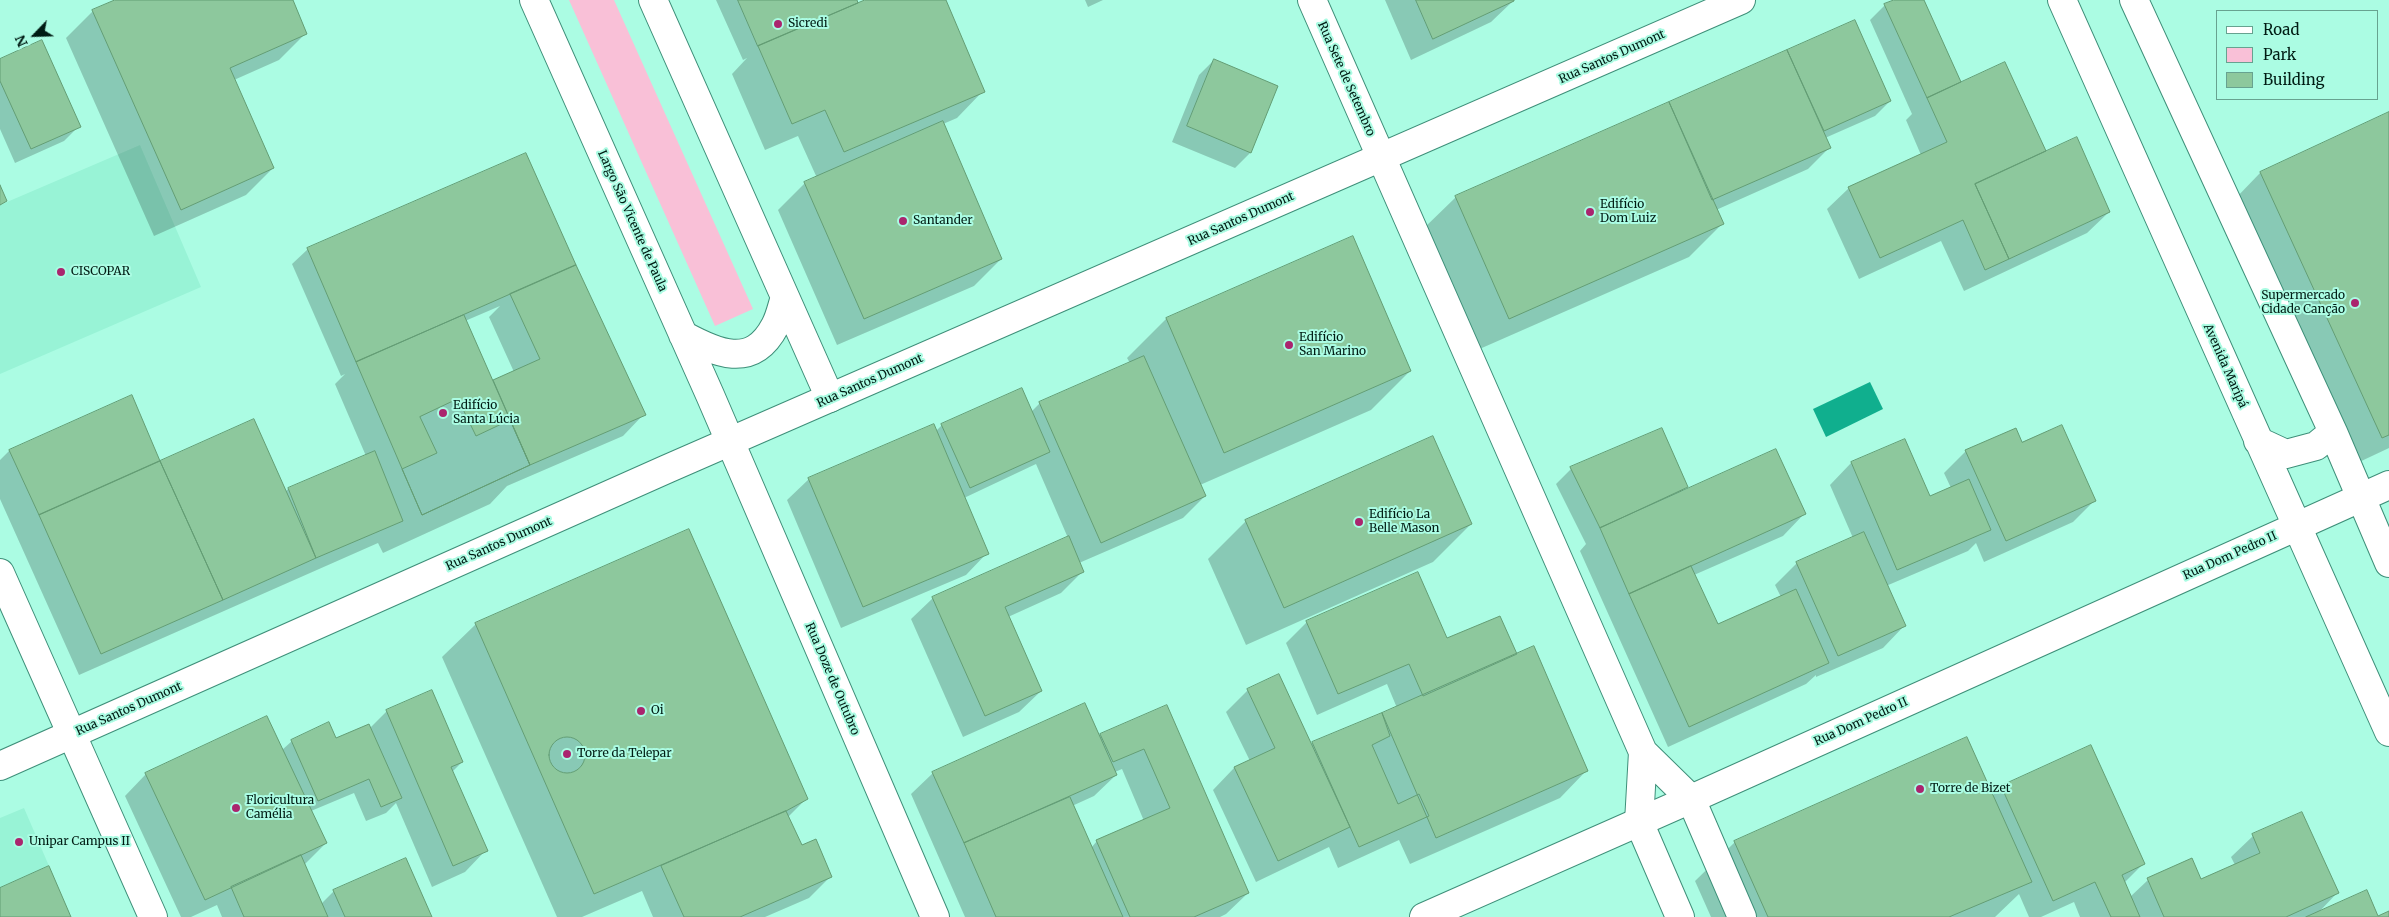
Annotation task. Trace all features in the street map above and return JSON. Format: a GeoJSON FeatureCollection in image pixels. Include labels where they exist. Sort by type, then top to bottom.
{"type":"FeatureCollection","features":[{"type":"Feature","properties":{"kind":"street","name":"Largo São Vicente de Paula"},"geometry":{"type":"LineString","coordinates":[[534,0],[730,442]]}},
{"type":"Feature","properties":{"kind":"street"},"geometry":{"type":"LineString","coordinates":[[653,0],[830,398]]}},
{"type":"Feature","properties":{"kind":"street","name":"Rua Sete de Setembro"},"geometry":{"type":"LineString","coordinates":[[1312,0],[1643,752]]}},
{"type":"Feature","properties":{"kind":"street","name":"Rua Santos Dumont"},"geometry":{"type":"LineString","coordinates":[[0,766],[830,398],[1741,0]]}},
{"type":"Feature","properties":{"kind":"street","name":"Avenida Maripá"},"geometry":{"type":"LineString","coordinates":[[2062,0],[2389,732]]}},
{"type":"Feature","properties":{"kind":"street"},"geometry":{"type":"LineString","coordinates":[[2134,0],[2333,432],[2389,563]]}},
{"type":"Feature","properties":{"kind":"street"},"geometry":{"type":"LineString","coordinates":[[683,335],[720,353],[734,355],[748,352],[765,340],[775,325],[785,297]]}},
{"type":"Feature","properties":{"kind":"street"},"geometry":{"type":"LineString","coordinates":[[2258,441],[2286,454],[2316,446],[2333,432]]}},
{"type":"Feature","properties":{"kind":"street","name":"Rua Doze de Outubro"},"geometry":{"type":"LineString","coordinates":[[730,442],[935,917]]}},
{"type":"Feature","properties":{"kind":"street"},"geometry":{"type":"LineString","coordinates":[[2360,498],[2389,484]]}},
{"type":"Feature","properties":{"kind":"street","name":"Rua Dom Pedro II"},"geometry":{"type":"LineString","coordinates":[[1424,917],[1640,822],[2360,498]]}},
{"type":"Feature","properties":{"kind":"street"},"geometry":{"type":"LineString","coordinates":[[0,573],[152,917]]}},
{"type":"Feature","properties":{"kind":"street"},"geometry":{"type":"LineString","coordinates":[[1643,752],[1691,799],[1742,917]]}},
{"type":"Feature","properties":{"kind":"street"},"geometry":{"type":"LineString","coordinates":[[1643,752],[1640,822],[1680,917]]}},
{"type":"Feature","properties":{"kind":"shaded area"},"geometry":{"type":"Polygon","coordinates":[[[140,145],[201,287],[0,374],[0,205],[140,145]]]}},
{"type":"Feature","properties":{"kind":"shaded area"},"geometry":{"type":"Polygon","coordinates":[[[1870,382],[1883,409],[1826,437],[1813,409],[1870,382]]]}},
{"type":"Feature","properties":{"kind":"shaded area","name":"Unipar Campus II"},"geometry":{"type":"Polygon","coordinates":[[[24,808],[71,917],[0,917],[0,818],[24,808]]]}},
{"type":"Feature","properties":{"kind":"green space"},"geometry":{"type":"Polygon","coordinates":[[[569,0],[614,0],[753,309],[715,326],[569,0]]]}},
{"type":"Feature","properties":{"kind":"building"},"geometry":{"type":"Polygon","coordinates":[[[115,0],[293,0],[307,34],[230,68],[274,168],[181,210],[92,10],[115,0]]]}},
{"type":"Feature","properties":{"kind":"building","name":"Sicredi"},"geometry":{"type":"Polygon","coordinates":[[[738,0],[857,0],[858,3],[758,46],[738,0]]]}},
{"type":"Feature","properties":{"kind":"building"},"geometry":{"type":"Polygon","coordinates":[[[865,0],[946,0],[985,92],[844,152],[825,110],[792,124],[758,46],[865,0]]]}},
{"type":"Feature","properties":{"kind":"building"},"geometry":{"type":"Polygon","coordinates":[[[1416,0],[1514,0],[1514,1],[1433,39],[1416,0]]]}},
{"type":"Feature","properties":{"kind":"building"},"geometry":{"type":"Polygon","coordinates":[[[1894,0],[1924,0],[1961,82],[1927,98],[1884,4],[1894,0]]]}},
{"type":"Feature","properties":{"kind":"building"},"geometry":{"type":"Polygon","coordinates":[[[1855,20],[1891,101],[1824,131],[1787,50],[1855,20]]]}},
{"type":"Feature","properties":{"kind":"building"},"geometry":{"type":"Polygon","coordinates":[[[42,40],[81,127],[31,149],[0,81],[0,59],[42,40]]]}},
{"type":"Feature","properties":{"kind":"building"},"geometry":{"type":"Polygon","coordinates":[[[1787,50],[1831,148],[1712,200],[1669,102],[1787,50]]]}},
{"type":"Feature","properties":{"kind":"building"},"geometry":{"type":"Polygon","coordinates":[[[1214,59],[1278,86],[1251,153],[1187,126],[1214,59]]]}},
{"type":"Feature","properties":{"kind":"building"},"geometry":{"type":"Polygon","coordinates":[[[2005,62],[2046,151],[1975,184],[2009,259],[1985,270],[1963,220],[1880,258],[1848,187],[1947,142],[1927,98],[2005,62]]]}},
{"type":"Feature","properties":{"kind":"building","name":"Edifício Dom Luiz"},"geometry":{"type":"Polygon","coordinates":[[[1669,102],[1724,224],[1509,319],[1455,196],[1669,102]]]}},
{"type":"Feature","properties":{"kind":"building","name":"Supermercado Cidade Canção"},"geometry":{"type":"Polygon","coordinates":[[[2389,112],[2389,435],[2382,438],[2260,172],[2389,112]]]}},
{"type":"Feature","properties":{"kind":"building","name":"Santander"},"geometry":{"type":"Polygon","coordinates":[[[943,121],[1002,259],[864,319],[804,182],[943,121]]]}},
{"type":"Feature","properties":{"kind":"building"},"geometry":{"type":"Polygon","coordinates":[[[2077,137],[2110,212],[2009,259],[1975,184],[2077,137]]]}},
{"type":"Feature","properties":{"kind":"building"},"geometry":{"type":"Polygon","coordinates":[[[526,153],[576,265],[356,362],[307,248],[526,153]]]}},
{"type":"Feature","properties":{"kind":"building"},"geometry":{"type":"Polygon","coordinates":[[[0,185],[7,201],[0,205],[0,185]]]}},
{"type":"Feature","properties":{"kind":"building","name":"Edifício San Marino"},"geometry":{"type":"Polygon","coordinates":[[[1353,236],[1411,371],[1224,453],[1166,318],[1353,236]]]}},
{"type":"Feature","properties":{"kind":"building"},"geometry":{"type":"Polygon","coordinates":[[[576,265],[646,415],[530,465],[493,380],[540,359],[510,294],[576,265]]]}},
{"type":"Feature","properties":{"kind":"building","name":"Edifício Santa Lúcia"},"geometry":{"type":"Polygon","coordinates":[[[464,315],[530,465],[422,515],[356,362],[464,315]]]}},
{"type":"Feature","properties":{"kind":"building"},"geometry":{"type":"Polygon","coordinates":[[[1144,356],[1206,496],[1101,543],[1039,402],[1144,356]]]}},
{"type":"Feature","properties":{"kind":"building"},"geometry":{"type":"Polygon","coordinates":[[[1022,388],[1050,452],[970,488],[941,424],[1022,388]]]}},
{"type":"Feature","properties":{"kind":"building"},"geometry":{"type":"Polygon","coordinates":[[[132,395],[160,461],[39,515],[9,450],[132,395]]]}},
{"type":"Feature","properties":{"kind":"building"},"geometry":{"type":"Polygon","coordinates":[[[458,399],[476,436],[510,420],[530,465],[422,515],[402,469],[437,453],[420,417],[458,399]]]}},
{"type":"Feature","properties":{"kind":"building"},"geometry":{"type":"Polygon","coordinates":[[[254,419],[316,558],[223,600],[160,461],[254,419]]]}},
{"type":"Feature","properties":{"kind":"building"},"geometry":{"type":"Polygon","coordinates":[[[934,424],[989,554],[863,607],[808,478],[934,424]]]}},
{"type":"Feature","properties":{"kind":"building"},"geometry":{"type":"Polygon","coordinates":[[[2062,425],[2096,501],[2006,541],[1965,450],[2016,428],[2022,442],[2062,425]]]}},
{"type":"Feature","properties":{"kind":"building"},"geometry":{"type":"Polygon","coordinates":[[[1662,428],[1688,487],[1600,528],[1570,467],[1662,428]]]}},
{"type":"Feature","properties":{"kind":"building","name":"Edifício La Belle Mason"},"geometry":{"type":"Polygon","coordinates":[[[1433,436],[1472,524],[1284,608],[1245,520],[1433,436]]]}},
{"type":"Feature","properties":{"kind":"building"},"geometry":{"type":"Polygon","coordinates":[[[1905,439],[1930,496],[1969,479],[1991,530],[1897,570],[1851,462],[1905,439]]]}},
{"type":"Feature","properties":{"kind":"building"},"geometry":{"type":"Polygon","coordinates":[[[1776,449],[1806,514],[1629,594],[1600,528],[1776,449]]]}},
{"type":"Feature","properties":{"kind":"building"},"geometry":{"type":"Polygon","coordinates":[[[375,451],[403,521],[316,558],[288,488],[375,451]]]}},
{"type":"Feature","properties":{"kind":"building"},"geometry":{"type":"Polygon","coordinates":[[[160,461],[223,600],[101,654],[39,515],[160,461]]]}},
{"type":"Feature","properties":{"kind":"building","name":"Oi"},"geometry":{"type":"Polygon","coordinates":[[[689,529],[808,799],[786,811],[594,894],[475,623],[689,529]]]}},
{"type":"Feature","properties":{"kind":"building"},"geometry":{"type":"Polygon","coordinates":[[[1864,532],[1906,626],[1838,656],[1796,562],[1864,532]]]}},
{"type":"Feature","properties":{"kind":"building"},"geometry":{"type":"Polygon","coordinates":[[[1069,536],[1084,572],[1005,607],[1042,691],[985,716],[932,597],[1069,536]]]}},
{"type":"Feature","properties":{"kind":"building"},"geometry":{"type":"Polygon","coordinates":[[[1691,566],[1718,624],[1796,589],[1829,663],[1689,727],[1629,594],[1691,566]]]}},
{"type":"Feature","properties":{"kind":"building"},"geometry":{"type":"Polygon","coordinates":[[[1418,572],[1447,638],[1500,616],[1517,654],[1423,696],[1409,664],[1338,694],[1306,621],[1418,572]]]}},
{"type":"Feature","properties":{"kind":"building"},"geometry":{"type":"Polygon","coordinates":[[[1534,646],[1588,771],[1436,838],[1382,713],[1534,646]]]}},
{"type":"Feature","properties":{"kind":"building"},"geometry":{"type":"Polygon","coordinates":[[[1279,674],[1350,827],[1278,861],[1234,767],[1275,748],[1247,689],[1279,674]]]}},
{"type":"Feature","properties":{"kind":"building"},"geometry":{"type":"Polygon","coordinates":[[[432,690],[463,762],[451,767],[488,851],[453,866],[386,710],[432,690]]]}},
{"type":"Feature","properties":{"kind":"building"},"geometry":{"type":"Polygon","coordinates":[[[1085,703],[1117,775],[964,843],[932,772],[1085,703]]]}},
{"type":"Feature","properties":{"kind":"building"},"geometry":{"type":"Polygon","coordinates":[[[1167,705],[1249,893],[1194,917],[1130,917],[1096,840],[1170,808],[1144,749],[1113,762],[1100,734],[1167,705]]]}},
{"type":"Feature","properties":{"kind":"building"},"geometry":{"type":"Polygon","coordinates":[[[1382,713],[1390,736],[1372,745],[1398,804],[1419,794],[1429,816],[1359,847],[1312,742],[1382,713]]]}},
{"type":"Feature","properties":{"kind":"building","name":"Floricultura Camélia"},"geometry":{"type":"Polygon","coordinates":[[[267,716],[327,843],[205,900],[145,773],[267,716]]]}},
{"type":"Feature","properties":{"kind":"building"},"geometry":{"type":"Polygon","coordinates":[[[329,722],[336,738],[369,724],[402,798],[381,807],[369,779],[318,801],[291,740],[329,722]]]}},
{"type":"Feature","properties":{"kind":"building","name":"Torre da Telepar"},"geometry":{"type":"Polygon","coordinates":[[[567,737],[580,742],[585,755],[580,768],[567,773],[554,768],[549,755],[554,742],[567,737]]]}},
{"type":"Feature","properties":{"kind":"building","name":"Torre de Bizet"},"geometry":{"type":"Polygon","coordinates":[[[1967,737],[2032,882],[1949,917],[1768,917],[1734,841],[1967,737]]]}},
{"type":"Feature","properties":{"kind":"building"},"geometry":{"type":"Polygon","coordinates":[[[2091,745],[2145,864],[2122,875],[2140,917],[2111,917],[2095,882],[2053,901],[2001,786],[2091,745]]]}},
{"type":"Feature","properties":{"kind":"building"},"geometry":{"type":"Polygon","coordinates":[[[1070,797],[1123,917],[996,917],[964,843],[1070,797]]]}},
{"type":"Feature","properties":{"kind":"building"},"geometry":{"type":"Polygon","coordinates":[[[786,811],[802,845],[816,839],[832,877],[740,917],[684,917],[661,866],[786,811]]]}},
{"type":"Feature","properties":{"kind":"building"},"geometry":{"type":"Polygon","coordinates":[[[2302,812],[2339,893],[2286,917],[2164,917],[2147,878],[2192,858],[2201,879],[2260,853],[2252,834],[2302,812]]]}},
{"type":"Feature","properties":{"kind":"building"},"geometry":{"type":"Polygon","coordinates":[[[301,855],[328,917],[244,917],[231,887],[301,855]]]}},
{"type":"Feature","properties":{"kind":"building"},"geometry":{"type":"Polygon","coordinates":[[[406,858],[432,917],[345,917],[333,890],[406,858]]]}},
{"type":"Feature","properties":{"kind":"building"},"geometry":{"type":"Polygon","coordinates":[[[49,866],[71,917],[0,917],[0,888],[49,866]]]}},
{"type":"Feature","properties":{"kind":"building"},"geometry":{"type":"Polygon","coordinates":[[[2367,890],[2378,916],[2389,911],[2389,917],[2306,917],[2367,890]]]}},
{"type":"Feature","properties":{"kind":"place","name":"Sicredi"},"geometry":{"type":"Point","coordinates":[778,24]}},
{"type":"Feature","properties":{"kind":"place","name":"Edifício Dom Luiz"},"geometry":{"type":"Point","coordinates":[1590,212]}},
{"type":"Feature","properties":{"kind":"place","name":"Santander"},"geometry":{"type":"Point","coordinates":[903,221]}},
{"type":"Feature","properties":{"kind":"place","name":"CISCOPAR"},"geometry":{"type":"Point","coordinates":[61,272]}},
{"type":"Feature","properties":{"kind":"place","name":"Supermercado Cidade Canção"},"geometry":{"type":"Point","coordinates":[2355,303]}},
{"type":"Feature","properties":{"kind":"place","name":"Edifício San Marino"},"geometry":{"type":"Point","coordinates":[1289,345]}},
{"type":"Feature","properties":{"kind":"place","name":"Edifício Santa Lúcia"},"geometry":{"type":"Point","coordinates":[443,413]}},
{"type":"Feature","properties":{"kind":"place","name":"Edifício La Belle Mason"},"geometry":{"type":"Point","coordinates":[1359,522]}},
{"type":"Feature","properties":{"kind":"place","name":"Oi"},"geometry":{"type":"Point","coordinates":[641,711]}},
{"type":"Feature","properties":{"kind":"place","name":"Torre da Telepar"},"geometry":{"type":"Point","coordinates":[567,754]}},
{"type":"Feature","properties":{"kind":"place","name":"Torre de Bizet"},"geometry":{"type":"Point","coordinates":[1920,789]}},
{"type":"Feature","properties":{"kind":"place","name":"Floricultura Camélia"},"geometry":{"type":"Point","coordinates":[236,808]}},
{"type":"Feature","properties":{"kind":"place","name":"Unipar Campus II"},"geometry":{"type":"Point","coordinates":[19,842]}}]}
